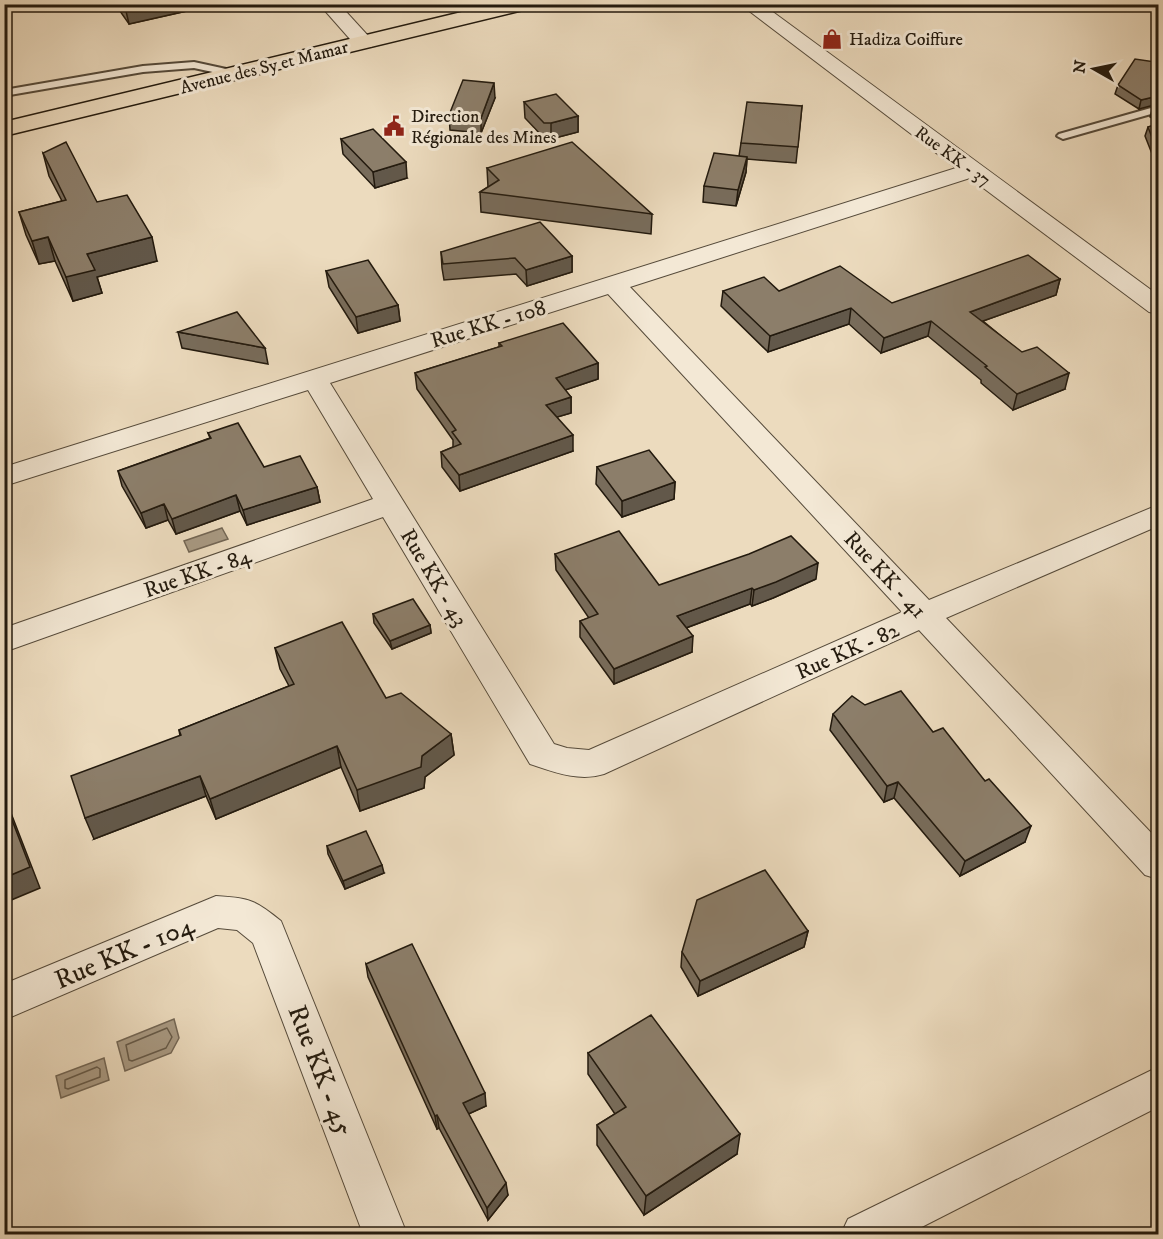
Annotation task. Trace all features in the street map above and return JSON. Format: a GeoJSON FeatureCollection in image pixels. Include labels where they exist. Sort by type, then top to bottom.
{"type":"FeatureCollection","features":[{"type":"Feature","properties":{"kind":"highway","name":"Avenue des Sy et Mamar"},"geometry":{"type":"LineString","coordinates":[[4,129],[523,4]]}},
{"type":"Feature","properties":{"kind":"street"},"geometry":{"type":"LineString","coordinates":[[328,4],[364,43]]}},
{"type":"Feature","properties":{"kind":"street","name":"Rue KK - 37"},"geometry":{"type":"LineString","coordinates":[[749,4],[1158,307]]}},
{"type":"Feature","properties":{"kind":"street","name":"Rue KK - 108"},"geometry":{"type":"LineString","coordinates":[[4,477],[972,170]]}},
{"type":"Feature","properties":{"kind":"street","name":"Rue KK - 41"},"geometry":{"type":"LineString","coordinates":[[613,284],[1158,864]]}},
{"type":"Feature","properties":{"kind":"street","name":"Rue KK - 43"},"geometry":{"type":"LineString","coordinates":[[314,378],[542,754],[567,762]]}},
{"type":"Feature","properties":{"kind":"street","name":"Rue KK - 84"},"geometry":{"type":"LineString","coordinates":[[4,640],[390,504]]}},
{"type":"Feature","properties":{"kind":"street","name":"Rue KK - 82"},"geometry":{"type":"LineString","coordinates":[[567,762],[592,764],[924,615],[1158,515]]}},
{"type":"Feature","properties":{"kind":"street","name":"Rue KK - 104"},"geometry":{"type":"LineString","coordinates":[[4,1003],[216,912],[245,914]]}},
{"type":"Feature","properties":{"kind":"street","name":"Rue KK - 45"},"geometry":{"type":"LineString","coordinates":[[245,914],[267,933],[385,1234]]}},
{"type":"Feature","properties":{"kind":"street"},"geometry":{"type":"LineString","coordinates":[[863,1234],[1158,1086]]}},
{"type":"Feature","properties":{"kind":"lane"},"geometry":{"type":"LineString","coordinates":[[4,93],[143,69],[194,65],[236,74]]}},
{"type":"Feature","properties":{"kind":"lane"},"geometry":{"type":"LineString","coordinates":[[1063,136],[1158,109]]}},
{"type":"Feature","properties":{"kind":"water"},"geometry":{"type":"Polygon","coordinates":[[[222,528],[228,539],[189,552],[184,541],[222,528]]]}},
{"type":"Feature","properties":{"kind":"water"},"geometry":{"type":"Polygon","coordinates":[[[174,1019],[179,1038],[171,1053],[125,1071],[117,1042],[174,1019]]]}},
{"type":"Feature","properties":{"kind":"water"},"geometry":{"type":"Polygon","coordinates":[[[104,1058],[109,1080],[61,1098],[56,1076],[104,1058]]]}},
{"type":"Feature","properties":{"kind":"building"},"geometry":{"type":"Polygon","coordinates":[[[121,4],[155,4],[126,11],[121,4]]]}},
{"type":"Feature","properties":{"kind":"building"},"geometry":{"type":"Polygon","coordinates":[[[1158,57],[1158,96],[1141,100],[1118,85],[1135,59],[1155,62],[1158,57]]]}},
{"type":"Feature","properties":{"kind":"building"},"geometry":{"type":"Polygon","coordinates":[[[463,80],[494,83],[481,118],[449,115],[463,80]]]}},
{"type":"Feature","properties":{"kind":"building"},"geometry":{"type":"Polygon","coordinates":[[[556,94],[578,116],[544,123],[524,102],[556,94]]]}},
{"type":"Feature","properties":{"kind":"building"},"geometry":{"type":"Polygon","coordinates":[[[747,102],[802,106],[798,147],[741,143],[747,102]]]}},
{"type":"Feature","properties":{"kind":"building"},"geometry":{"type":"Polygon","coordinates":[[[1158,124],[1158,153],[1148,127],[1158,124]]]}},
{"type":"Feature","properties":{"kind":"building"},"geometry":{"type":"Polygon","coordinates":[[[373,129],[406,162],[373,172],[341,139],[373,129]]]}},
{"type":"Feature","properties":{"kind":"building"},"geometry":{"type":"Polygon","coordinates":[[[66,142],[97,202],[127,195],[152,237],[87,254],[95,270],[66,277],[48,237],[32,241],[19,212],[66,200],[43,153],[66,142]]]}},
{"type":"Feature","properties":{"kind":"building"},"geometry":{"type":"Polygon","coordinates":[[[572,142],[652,214],[480,192],[499,180],[487,168],[572,142]]]}},
{"type":"Feature","properties":{"kind":"building"},"geometry":{"type":"Polygon","coordinates":[[[714,153],[747,157],[738,190],[704,186],[714,153]]]}},
{"type":"Feature","properties":{"kind":"building"},"geometry":{"type":"Polygon","coordinates":[[[540,222],[572,256],[526,270],[515,258],[443,264],[441,252],[540,222]]]}},
{"type":"Feature","properties":{"kind":"building"},"geometry":{"type":"Polygon","coordinates":[[[1028,255],[1060,279],[970,312],[1022,352],[1037,347],[1069,373],[1017,394],[985,367],[987,366],[931,321],[884,338],[851,308],[770,336],[723,291],[764,277],[779,291],[840,266],[892,303],[1028,255]]]}},
{"type":"Feature","properties":{"kind":"building"},"geometry":{"type":"Polygon","coordinates":[[[368,260],[398,305],[356,317],[326,271],[368,260]]]}},
{"type":"Feature","properties":{"kind":"building"},"geometry":{"type":"Polygon","coordinates":[[[237,312],[265,348],[178,332],[237,312]]]}},
{"type":"Feature","properties":{"kind":"building"},"geometry":{"type":"Polygon","coordinates":[[[563,323],[598,363],[556,378],[571,397],[546,405],[573,435],[459,475],[441,452],[461,444],[452,432],[456,430],[415,373],[502,346],[499,343],[563,323]]]}},
{"type":"Feature","properties":{"kind":"building"},"geometry":{"type":"Polygon","coordinates":[[[238,423],[264,467],[300,456],[317,487],[243,510],[236,495],[172,519],[164,504],[141,513],[118,471],[211,438],[208,433],[238,423]]]}},
{"type":"Feature","properties":{"kind":"building"},"geometry":{"type":"Polygon","coordinates":[[[649,450],[675,482],[622,501],[597,467],[649,450]]]}},
{"type":"Feature","properties":{"kind":"building"},"geometry":{"type":"Polygon","coordinates":[[[619,531],[659,585],[749,554],[791,536],[818,563],[776,582],[754,590],[752,588],[677,616],[693,636],[614,669],[580,621],[598,614],[555,554],[619,531]]]}},
{"type":"Feature","properties":{"kind":"building"},"geometry":{"type":"Polygon","coordinates":[[[413,599],[430,625],[390,641],[373,614],[413,599]]]}},
{"type":"Feature","properties":{"kind":"building"},"geometry":{"type":"Polygon","coordinates":[[[342,622],[386,698],[401,693],[451,734],[422,756],[421,767],[357,790],[337,746],[210,799],[200,776],[85,818],[71,776],[181,735],[179,730],[294,684],[275,648],[342,622]]]}},
{"type":"Feature","properties":{"kind":"building"},"geometry":{"type":"Polygon","coordinates":[[[901,691],[933,732],[943,728],[985,781],[989,779],[1031,826],[965,861],[898,782],[887,786],[833,714],[852,696],[865,705],[901,691]]]}},
{"type":"Feature","properties":{"kind":"building"},"geometry":{"type":"Polygon","coordinates":[[[4,799],[30,867],[4,878],[4,799]]]}},
{"type":"Feature","properties":{"kind":"building"},"geometry":{"type":"Polygon","coordinates":[[[366,831],[382,865],[343,881],[327,846],[366,831]]]}},
{"type":"Feature","properties":{"kind":"building"},"geometry":{"type":"Polygon","coordinates":[[[765,870],[808,931],[700,981],[682,952],[697,900],[765,870]]]}},
{"type":"Feature","properties":{"kind":"building"},"geometry":{"type":"Polygon","coordinates":[[[412,944],[485,1093],[463,1103],[506,1183],[487,1208],[437,1115],[435,1116],[366,964],[412,944]]]}},
{"type":"Feature","properties":{"kind":"building"},"geometry":{"type":"Polygon","coordinates":[[[651,1015],[740,1134],[646,1196],[597,1125],[626,1107],[588,1053],[651,1015]]]}},
{"type":"Feature","properties":{"kind":"place","name":"Hadiza Coiffure"},"geometry":{"type":"Point","coordinates":[832,39]}},
{"type":"Feature","properties":{"kind":"place","name":"Direction Régionale des Mines"},"geometry":{"type":"Point","coordinates":[394,126]}}]}
